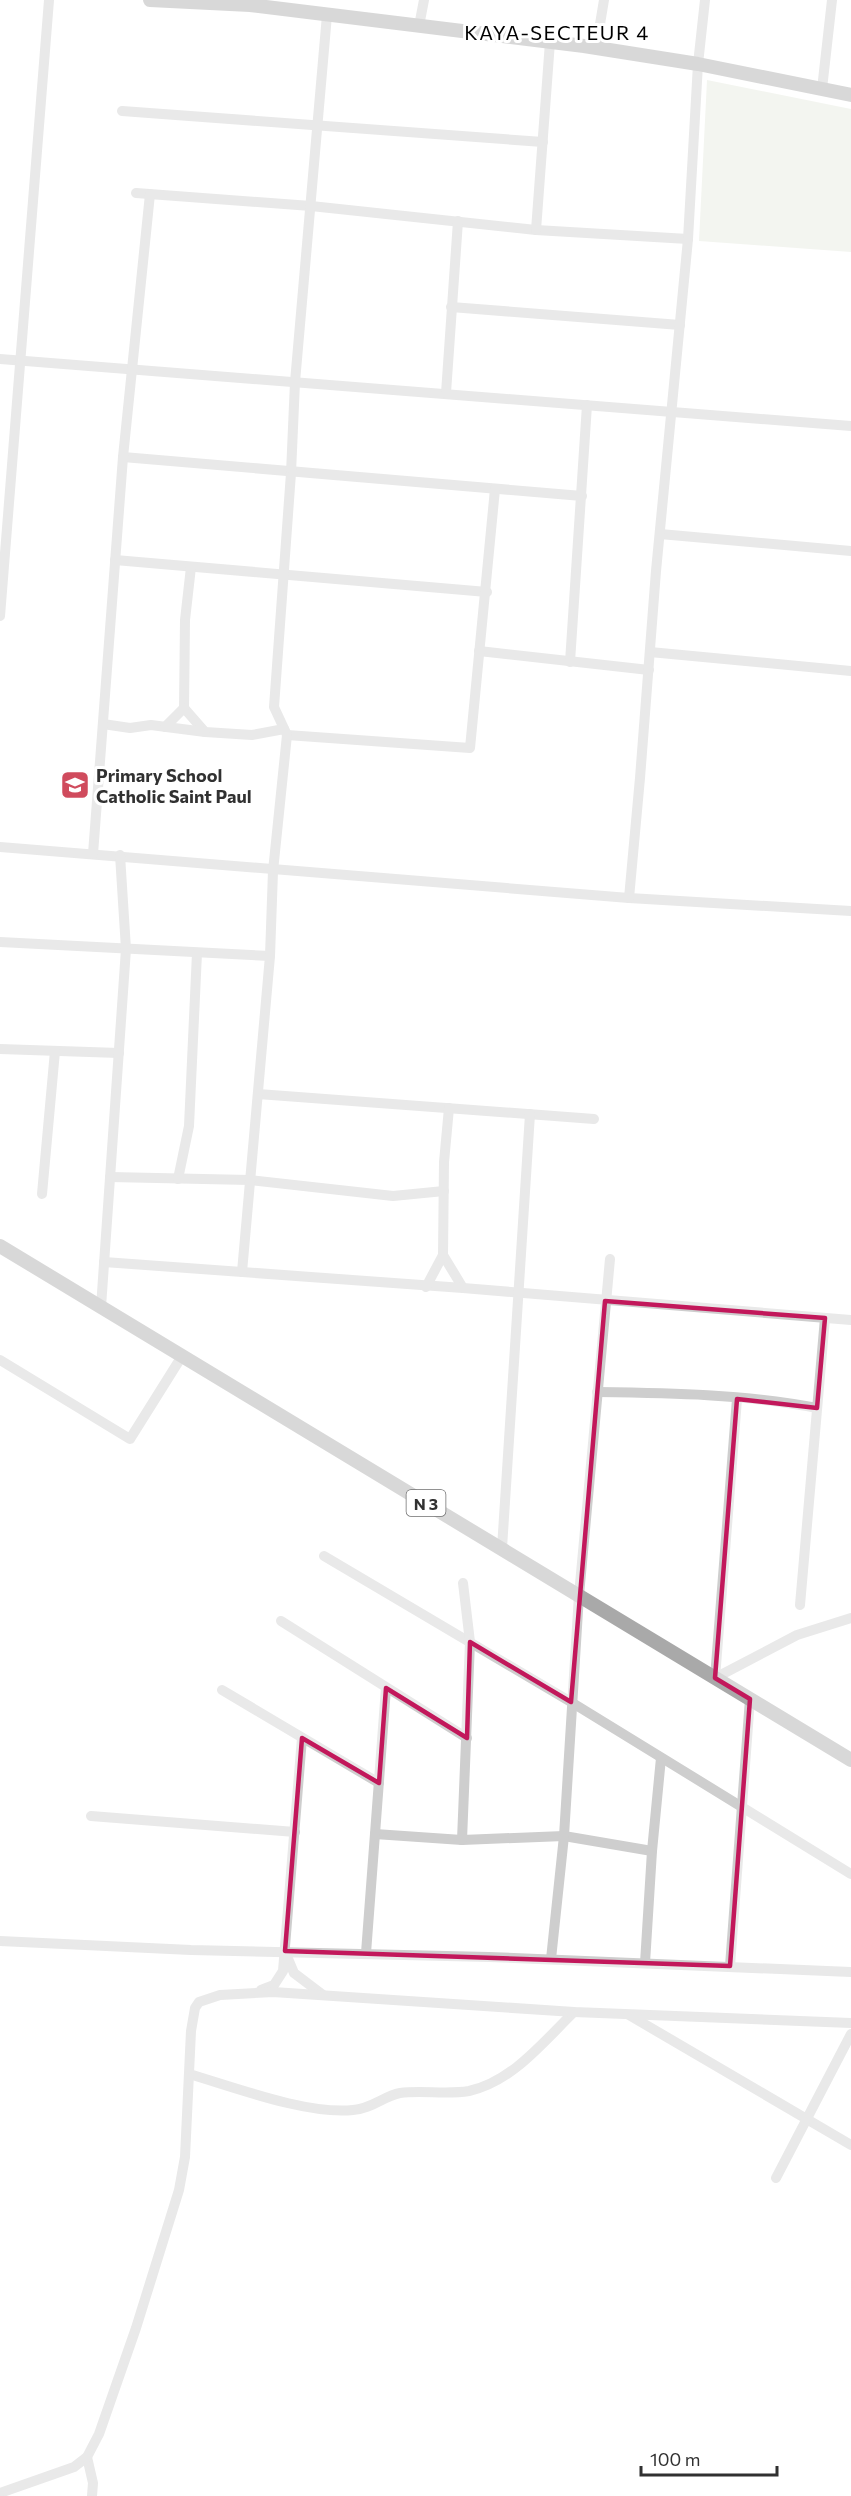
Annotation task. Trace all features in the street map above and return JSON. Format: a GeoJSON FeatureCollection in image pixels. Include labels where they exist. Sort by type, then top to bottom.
{"type":"FeatureCollection","features":[{"type":"Feature","properties":{"kind":"main road"},"geometry":{"type":"LineString","coordinates":[[150,0],[251,3],[327,15],[596,48],[698,64],[851,95]]}},
{"type":"Feature","properties":{"kind":"main road","name":"N 3"},"geometry":{"type":"LineString","coordinates":[[0,1246],[851,1760]]}},
{"type":"Feature","properties":{"kind":"street"},"geometry":{"type":"LineString","coordinates":[[0,616],[49,0]]}},
{"type":"Feature","properties":{"kind":"street"},"geometry":{"type":"LineString","coordinates":[[419,26],[424,0]]}},
{"type":"Feature","properties":{"kind":"street"},"geometry":{"type":"LineString","coordinates":[[596,48],[604,0]]}},
{"type":"Feature","properties":{"kind":"street"},"geometry":{"type":"LineString","coordinates":[[629,898],[688,239],[698,64],[705,0]]}},
{"type":"Feature","properties":{"kind":"street"},"geometry":{"type":"LineString","coordinates":[[822,89],[832,0]]}},
{"type":"Feature","properties":{"kind":"street"},"geometry":{"type":"LineString","coordinates":[[242,1272],[270,956],[273,871],[286,732],[274,707],[291,473],[295,382],[327,15]]}},
{"type":"Feature","properties":{"kind":"street"},"geometry":{"type":"LineString","coordinates":[[536,230],[550,42]]}},
{"type":"Feature","properties":{"kind":"street"},"geometry":{"type":"LineString","coordinates":[[122,111],[543,142]]}},
{"type":"Feature","properties":{"kind":"street"},"geometry":{"type":"LineString","coordinates":[[136,193],[311,206],[536,230],[688,239]]}},
{"type":"Feature","properties":{"kind":"street"},"geometry":{"type":"LineString","coordinates":[[93,854],[123,457],[150,194]]}},
{"type":"Feature","properties":{"kind":"street"},"geometry":{"type":"LineString","coordinates":[[446,393],[458,221]]}},
{"type":"Feature","properties":{"kind":"street"},"geometry":{"type":"LineString","coordinates":[[451,307],[680,325]]}},
{"type":"Feature","properties":{"kind":"street"},"geometry":{"type":"LineString","coordinates":[[0,359],[851,426]]}},
{"type":"Feature","properties":{"kind":"street"},"geometry":{"type":"LineString","coordinates":[[570,662],[587,405]]}},
{"type":"Feature","properties":{"kind":"street"},"geometry":{"type":"LineString","coordinates":[[123,457],[582,496]]}},
{"type":"Feature","properties":{"kind":"street"},"geometry":{"type":"LineString","coordinates":[[0,460],[13,461]]}},
{"type":"Feature","properties":{"kind":"street"},"geometry":{"type":"LineString","coordinates":[[103,724],[122,727],[151,725],[252,735],[286,732],[470,748],[487,592],[495,489]]}},
{"type":"Feature","properties":{"kind":"street"},"geometry":{"type":"LineString","coordinates":[[660,534],[851,551]]}},
{"type":"Feature","properties":{"kind":"street"},"geometry":{"type":"LineString","coordinates":[[115,560],[487,592]]}},
{"type":"Feature","properties":{"kind":"street"},"geometry":{"type":"LineString","coordinates":[[191,567],[185,620],[184,708],[205,732]]}},
{"type":"Feature","properties":{"kind":"street"},"geometry":{"type":"LineString","coordinates":[[479,651],[649,670]]}},
{"type":"Feature","properties":{"kind":"street"},"geometry":{"type":"LineString","coordinates":[[650,652],[851,670]]}},
{"type":"Feature","properties":{"kind":"street"},"geometry":{"type":"LineString","coordinates":[[165,727],[184,708]]}},
{"type":"Feature","properties":{"kind":"street"},"geometry":{"type":"LineString","coordinates":[[0,847],[120,855],[273,871],[851,912]]}},
{"type":"Feature","properties":{"kind":"street"},"geometry":{"type":"LineString","coordinates":[[101,1306],[126,949],[120,855]]}},
{"type":"Feature","properties":{"kind":"street"},"geometry":{"type":"LineString","coordinates":[[0,942],[270,956]]}},
{"type":"Feature","properties":{"kind":"street"},"geometry":{"type":"LineString","coordinates":[[178,1179],[189,1126],[197,952]]}},
{"type":"Feature","properties":{"kind":"street"},"geometry":{"type":"LineString","coordinates":[[0,1049],[119,1053]]}},
{"type":"Feature","properties":{"kind":"street"},"geometry":{"type":"LineString","coordinates":[[42,1194],[55,1051]]}},
{"type":"Feature","properties":{"kind":"street"},"geometry":{"type":"LineString","coordinates":[[258,1094],[594,1119]]}},
{"type":"Feature","properties":{"kind":"street"},"geometry":{"type":"LineString","coordinates":[[426,1287],[443,1255],[449,1108]]}},
{"type":"Feature","properties":{"kind":"street"},"geometry":{"type":"LineString","coordinates":[[501,1548],[530,1114]]}},
{"type":"Feature","properties":{"kind":"street"},"geometry":{"type":"LineString","coordinates":[[110,1177],[250,1180],[393,1196],[444,1191]]}},
{"type":"Feature","properties":{"kind":"street"},"geometry":{"type":"LineString","coordinates":[[443,1255],[463,1288]]}},
{"type":"Feature","properties":{"kind":"street"},"geometry":{"type":"LineString","coordinates":[[551,1959],[564,1836],[579,1595],[610,1258]]}},
{"type":"Feature","properties":{"kind":"street"},"geometry":{"type":"LineString","coordinates":[[104,1262],[463,1288],[851,1320]]}},
{"type":"Feature","properties":{"kind":"street"},"geometry":{"type":"LineString","coordinates":[[800,1605],[825,1318]]}},
{"type":"Feature","properties":{"kind":"street"},"geometry":{"type":"LineString","coordinates":[[0,1360],[130,1439],[182,1356]]}},
{"type":"Feature","properties":{"kind":"street"},"geometry":{"type":"LineString","coordinates":[[597,1392],[668,1393],[777,1400],[817,1408]]}},
{"type":"Feature","properties":{"kind":"street"},"geometry":{"type":"LineString","coordinates":[[715,1678],[737,1399]]}},
{"type":"Feature","properties":{"kind":"street"},"geometry":{"type":"LineString","coordinates":[[324,1556],[571,1702],[851,1874]]}},
{"type":"Feature","properties":{"kind":"street"},"geometry":{"type":"LineString","coordinates":[[462,1840],[470,1642],[464,1583]]}},
{"type":"Feature","properties":{"kind":"street"},"geometry":{"type":"LineString","coordinates":[[715,1678],[797,1635],[851,1618]]}},
{"type":"Feature","properties":{"kind":"street"},"geometry":{"type":"LineString","coordinates":[[281,1621],[467,1738]]}},
{"type":"Feature","properties":{"kind":"street"},"geometry":{"type":"LineString","coordinates":[[366,1953],[386,1688]]}},
{"type":"Feature","properties":{"kind":"street"},"geometry":{"type":"LineString","coordinates":[[222,1690],[379,1783]]}},
{"type":"Feature","properties":{"kind":"street"},"geometry":{"type":"LineString","coordinates":[[730,1966],[750,1699]]}},
{"type":"Feature","properties":{"kind":"street"},"geometry":{"type":"LineString","coordinates":[[252,1992],[278,1982],[283,1971],[302,1738]]}},
{"type":"Feature","properties":{"kind":"street"},"geometry":{"type":"LineString","coordinates":[[645,1963],[661,1758]]}},
{"type":"Feature","properties":{"kind":"street"},"geometry":{"type":"LineString","coordinates":[[91,1816],[295,1832]]}},
{"type":"Feature","properties":{"kind":"street"},"geometry":{"type":"LineString","coordinates":[[375,1834],[462,1840],[564,1836],[652,1851]]}},
{"type":"Feature","properties":{"kind":"street"},"geometry":{"type":"LineString","coordinates":[[0,1941],[191,1950],[551,1959],[851,1972]]}},
{"type":"Feature","properties":{"kind":"street"},"geometry":{"type":"LineString","coordinates":[[285,1951],[294,1973],[323,1996]]}},
{"type":"Feature","properties":{"kind":"street"},"geometry":{"type":"LineString","coordinates":[[0,2493],[57,2475],[74,2467],[87,2457],[99,2434],[136,2328],[179,2190],[185,2157],[192,2017],[199,2002],[220,1995],[252,1992],[574,2012],[851,2023]]}},
{"type":"Feature","properties":{"kind":"street"},"geometry":{"type":"LineString","coordinates":[[189,2074],[271,2098],[328,2109],[359,2110],[398,2093],[460,2092],[486,2085],[516,2068],[574,2012]]}},
{"type":"Feature","properties":{"kind":"street"},"geometry":{"type":"LineString","coordinates":[[627,2014],[851,2145]]}},
{"type":"Feature","properties":{"kind":"street"},"geometry":{"type":"LineString","coordinates":[[776,2178],[851,2034]]}},
{"type":"Feature","properties":{"kind":"street"},"geometry":{"type":"LineString","coordinates":[[87,2457],[93,2482],[92,2496]]}},
{"type":"Feature","properties":{"kind":"highlighted area"},"geometry":{"type":"Polygon","coordinates":[[[605,1301],[825,1318],[817,1408],[737,1399],[715,1678],[750,1699],[730,1966],[285,1951],[302,1738],[379,1783],[386,1688],[467,1738],[470,1642],[571,1702],[605,1301]]]}},
{"type":"Feature","properties":{"kind":"shaded area"},"geometry":{"type":"Polygon","coordinates":[[[707,80],[851,109],[851,252],[699,241],[707,80]]]}},
{"type":"Feature","properties":{"kind":"place","name":"Primary School Catholic Saint Paul"},"geometry":{"type":"Point","coordinates":[75,785]}},
{"type":"Feature","properties":{"kind":"district","name":"KAYA-SECTEUR 4"},"geometry":{"type":"Point","coordinates":[557,32]}}]}
